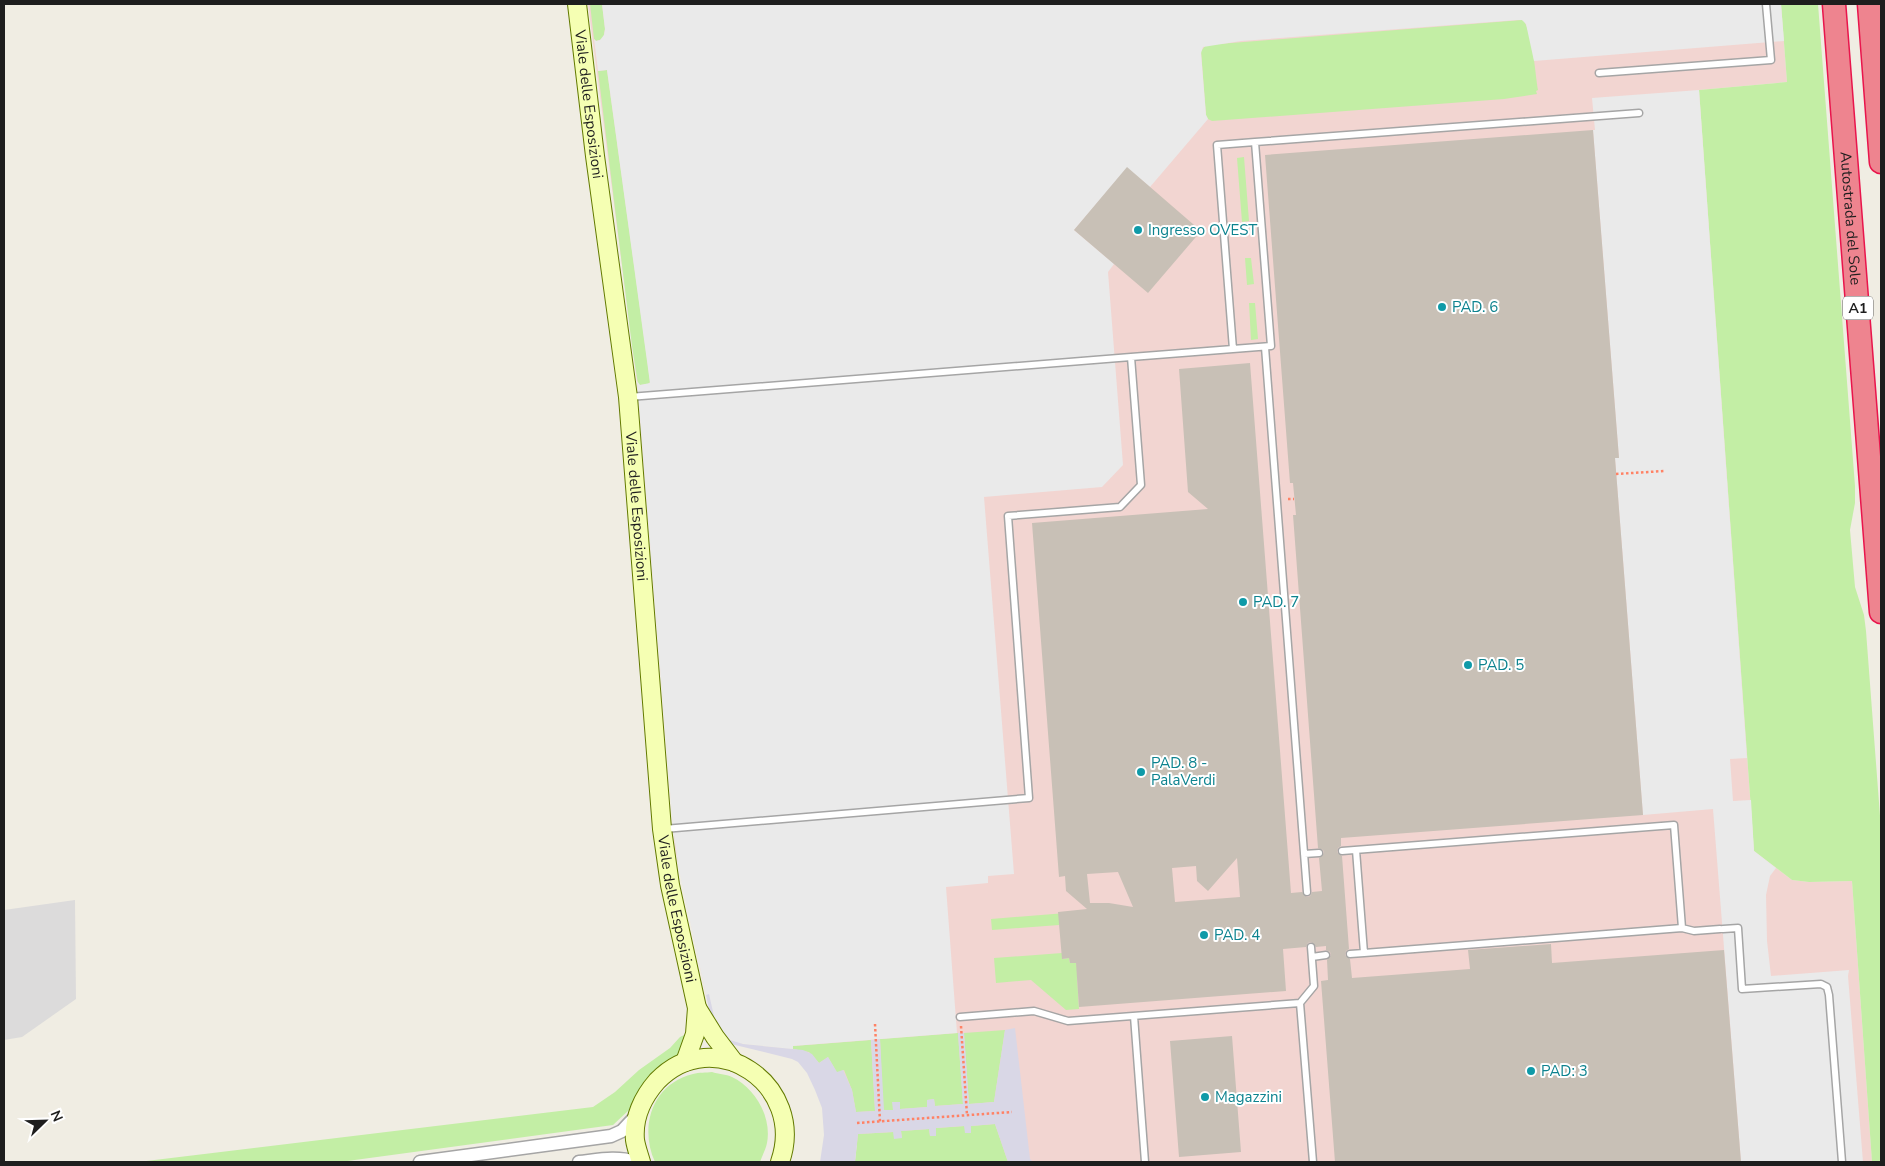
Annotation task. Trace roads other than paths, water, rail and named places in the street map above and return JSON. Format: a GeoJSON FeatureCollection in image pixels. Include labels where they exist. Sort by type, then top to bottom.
{"type":"FeatureCollection","features":[{"type":"Feature","properties":{"kind":"highway","name":"Autostrada del Sole"},"geometry":{"type":"LineString","coordinates":[[1834,4],[1881,612]]}},
{"type":"Feature","properties":{"kind":"highway"},"geometry":{"type":"LineString","coordinates":[[1869,4],[1881,162]]}},
{"type":"Feature","properties":{"kind":"street","name":"Viale delle Esposizioni"},"geometry":{"type":"LineString","coordinates":[[577,4],[595,156],[628,397],[662,829],[669,875],[697,1008],[695,1034],[686,1062]]}},
{"type":"Feature","properties":{"kind":"street","name":"Viale delle Esposizioni"},"geometry":{"type":"LineString","coordinates":[[697,1008],[715,1037],[734,1062]]}},
{"type":"Feature","properties":{"kind":"street","name":"Viale delle Esposizioni"},"geometry":{"type":"LineString","coordinates":[[641,1162],[635,1140],[637,1115],[647,1092],[665,1073],[686,1062],[702,1058],[734,1062],[753,1072],[768,1086],[779,1104],[785,1124],[785,1138],[780,1162]]}},
{"type":"Feature","properties":{"kind":"street"},"geometry":{"type":"LineString","coordinates":[[420,1162],[611,1136],[622,1131],[637,1115]]}},
{"type":"Feature","properties":{"kind":"street"},"geometry":{"type":"LineString","coordinates":[[579,1162],[613,1158],[625,1158],[635,1162]]}},
{"type":"Feature","properties":{"kind":"lane"},"geometry":{"type":"LineString","coordinates":[[1600,73],[1771,60],[1766,4]]}},
{"type":"Feature","properties":{"kind":"lane"},"geometry":{"type":"LineString","coordinates":[[1232,349],[1217,145],[1639,113]]}},
{"type":"Feature","properties":{"kind":"lane"},"geometry":{"type":"LineString","coordinates":[[628,397],[1271,346],[1255,142]]}},
{"type":"Feature","properties":{"kind":"lane"},"geometry":{"type":"LineString","coordinates":[[1264,347],[1307,892]]}},
{"type":"Feature","properties":{"kind":"lane"},"geometry":{"type":"LineString","coordinates":[[662,829],[1029,798],[1008,516],[1120,507],[1141,485],[1131,357]]}},
{"type":"Feature","properties":{"kind":"lane"},"geometry":{"type":"LineString","coordinates":[[1342,851],[1674,825],[1682,928]]}},
{"type":"Feature","properties":{"kind":"lane"},"geometry":{"type":"LineString","coordinates":[[1356,850],[1364,952]]}},
{"type":"Feature","properties":{"kind":"lane"},"geometry":{"type":"LineString","coordinates":[[1304,854],[1319,853]]}},
{"type":"Feature","properties":{"kind":"lane"},"geometry":{"type":"LineString","coordinates":[[1350,954],[1682,928],[1694,931],[1738,928],[1742,990],[1821,984],[1827,987],[1842,1162]]}},
{"type":"Feature","properties":{"kind":"lane"},"geometry":{"type":"LineString","coordinates":[[1311,947],[1314,986],[1300,1003],[1313,1162]]}},
{"type":"Feature","properties":{"kind":"lane"},"geometry":{"type":"LineString","coordinates":[[1312,956],[1326,955]]}},
{"type":"Feature","properties":{"kind":"lane"},"geometry":{"type":"LineString","coordinates":[[960,1017],[1034,1011],[1068,1021],[1300,1003]]}},
{"type":"Feature","properties":{"kind":"lane"},"geometry":{"type":"LineString","coordinates":[[1134,1016],[1145,1162]]}},
{"type":"Feature","properties":{"kind":"place","name":"Ingresso OVEST"},"geometry":{"type":"Point","coordinates":[1138,230]}},
{"type":"Feature","properties":{"kind":"place","name":"PAD. 6"},"geometry":{"type":"Point","coordinates":[1442,307]}},
{"type":"Feature","properties":{"kind":"place","name":"PAD. 7"},"geometry":{"type":"Point","coordinates":[1243,602]}},
{"type":"Feature","properties":{"kind":"place","name":"PAD. 5"},"geometry":{"type":"Point","coordinates":[1468,665]}},
{"type":"Feature","properties":{"kind":"place","name":"PAD. 8 - PalaVerdi"},"geometry":{"type":"Point","coordinates":[1141,772]}},
{"type":"Feature","properties":{"kind":"place","name":"PAD. 4"},"geometry":{"type":"Point","coordinates":[1204,935]}},
{"type":"Feature","properties":{"kind":"place","name":"PAD: 3"},"geometry":{"type":"Point","coordinates":[1531,1071]}},
{"type":"Feature","properties":{"kind":"place","name":"Magazzini"},"geometry":{"type":"Point","coordinates":[1205,1097]}}]}
